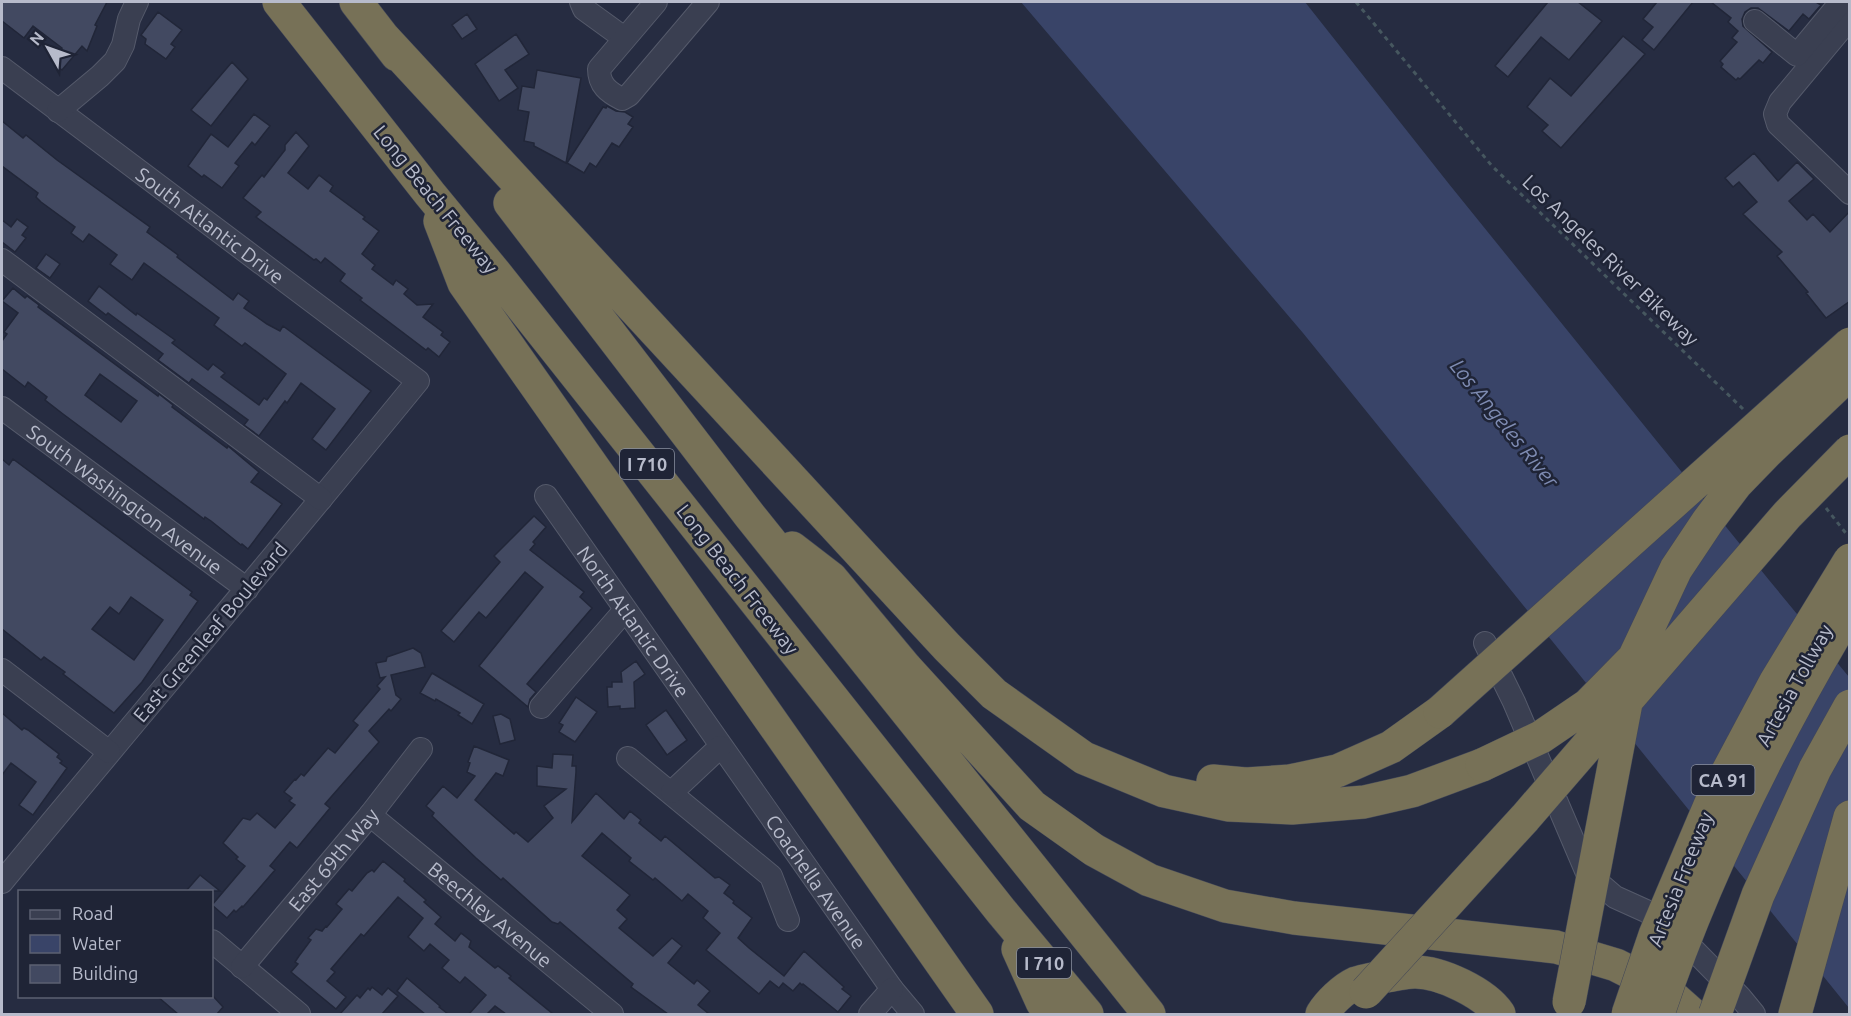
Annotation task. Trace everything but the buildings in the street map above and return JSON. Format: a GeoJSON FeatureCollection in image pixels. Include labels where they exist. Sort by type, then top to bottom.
{"type":"FeatureCollection","features":[{"type":"Feature","properties":{"kind":"highway","name":"Long Beach Freeway"},"geometry":{"type":"LineString","coordinates":[[279,2],[1001,911],[1087,1014]]}},
{"type":"Feature","properties":{"kind":"highway","name":"I 710"},"geometry":{"type":"LineString","coordinates":[[356,2],[750,516],[1149,1014]]}},
{"type":"Feature","properties":{"kind":"highway"},"geometry":{"type":"LineString","coordinates":[[384,38],[947,647],[994,694],[1084,758],[1164,791],[1227,805],[1292,808],[1364,802],[1412,791],[1482,765],[1541,737],[1588,705],[1644,648],[1787,515],[1850,451]]}},
{"type":"Feature","properties":{"kind":"highway"},"geometry":{"type":"LineString","coordinates":[[430,194],[464,283],[977,1014]]}},
{"type":"Feature","properties":{"kind":"highway"},"geometry":{"type":"LineString","coordinates":[[1110,769],[1246,784],[1290,781],[1337,771],[1391,747],[1440,712],[1850,344]]}},
{"type":"Feature","properties":{"kind":"highway"},"geometry":{"type":"LineString","coordinates":[[1568,1008],[1635,656],[1676,570],[1722,502],[1767,452],[1850,374]]}},
{"type":"Feature","properties":{"kind":"highway"},"geometry":{"type":"LineString","coordinates":[[1352,1014],[1366,992],[1525,819],[1787,515]]}},
{"type":"Feature","properties":{"kind":"highway"},"geometry":{"type":"LineString","coordinates":[[750,516],[831,578],[906,668],[1032,806],[1094,850],[1149,880],[1225,906],[1294,918],[1556,947],[1616,965],[1665,990],[1692,1014]]}},
{"type":"Feature","properties":{"kind":"highway","name":"Artesia Freeway"},"geometry":{"type":"LineString","coordinates":[[1628,1014],[1656,935],[1712,803],[1776,681],[1850,560]]}},
{"type":"Feature","properties":{"kind":"highway","name":"Artesia Tollway"},"geometry":{"type":"LineString","coordinates":[[1648,1014],[1690,896],[1745,775],[1823,631],[1850,590]]}},
{"type":"Feature","properties":{"kind":"highway","name":"Artesia Tollway"},"geometry":{"type":"LineString","coordinates":[[1658,1014],[1697,909],[1744,803],[1780,730],[1850,609]]}},
{"type":"Feature","properties":{"kind":"highway","name":"CA 91"},"geometry":{"type":"LineString","coordinates":[[1681,1014],[1701,957],[1752,834],[1815,708],[1850,653]]}},
{"type":"Feature","properties":{"kind":"highway"},"geometry":{"type":"LineString","coordinates":[[1715,1014],[1758,896],[1815,769],[1850,706]]}},
{"type":"Feature","properties":{"kind":"highway"},"geometry":{"type":"LineString","coordinates":[[1795,1014],[1850,817]]}},
{"type":"Feature","properties":{"kind":"highway"},"geometry":{"type":"LineString","coordinates":[[1833,876],[1850,840]]}},
{"type":"Feature","properties":{"kind":"highway"},"geometry":{"type":"LineString","coordinates":[[1001,911],[1042,1002],[1051,1014]]}},
{"type":"Feature","properties":{"kind":"highway"},"geometry":{"type":"LineString","coordinates":[[1322,1014],[1328,1005],[1356,983],[1415,972],[1457,982],[1493,1005],[1499,1014]]}},
{"type":"Feature","properties":{"kind":"street"},"geometry":{"type":"LineString","coordinates":[[58,111],[115,61],[123,45],[129,19],[137,2]]}},
{"type":"Feature","properties":{"kind":"street"},"geometry":{"type":"LineString","coordinates":[[581,2],[584,9],[624,38]]}},
{"type":"Feature","properties":{"kind":"street"},"geometry":{"type":"LineString","coordinates":[[656,2],[599,69],[599,78],[603,86],[611,94],[621,99],[629,95],[708,2]]}},
{"type":"Feature","properties":{"kind":"street"},"geometry":{"type":"LineString","coordinates":[[1755,21],[1797,55],[1841,2],[1849,9]]}},
{"type":"Feature","properties":{"kind":"street"},"geometry":{"type":"LineString","coordinates":[[1850,18],[1780,102],[1775,114],[1778,124],[1850,194]]}},
{"type":"Feature","properties":{"kind":"street","name":"South Atlantic Drive"},"geometry":{"type":"LineString","coordinates":[[2,68],[418,381]]}},
{"type":"Feature","properties":{"kind":"street"},"geometry":{"type":"LineString","coordinates":[[2,260],[321,499]]}},
{"type":"Feature","properties":{"kind":"street","name":"East Greenleaf Boulevard"},"geometry":{"type":"LineString","coordinates":[[2,882],[248,589],[418,381]]}},
{"type":"Feature","properties":{"kind":"street","name":"South Washington Avenue"},"geometry":{"type":"LineString","coordinates":[[2,408],[248,589]]}},
{"type":"Feature","properties":{"kind":"street","name":"North Atlantic Drive"},"geometry":{"type":"LineString","coordinates":[[546,496],[720,747]]}},
{"type":"Feature","properties":{"kind":"street"},"geometry":{"type":"LineString","coordinates":[[541,707],[625,610]]}},
{"type":"Feature","properties":{"kind":"street"},"geometry":{"type":"LineString","coordinates":[[1485,643],[1514,702],[1587,873],[1615,897],[1647,911],[1676,932],[1754,1014]]}},
{"type":"Feature","properties":{"kind":"street"},"geometry":{"type":"LineString","coordinates":[[2,670],[109,752]]}},
{"type":"Feature","properties":{"kind":"street"},"geometry":{"type":"LineString","coordinates":[[672,792],[720,747]]}},
{"type":"Feature","properties":{"kind":"street","name":"Coachella Avenue"},"geometry":{"type":"LineString","coordinates":[[720,747],[913,1014]]}},
{"type":"Feature","properties":{"kind":"street","name":"East 69th Way"},"geometry":{"type":"LineString","coordinates":[[242,967],[422,749]]}},
{"type":"Feature","properties":{"kind":"street","name":"Coachella Avenue"},"geometry":{"type":"LineString","coordinates":[[628,758],[771,876],[788,920]]}},
{"type":"Feature","properties":{"kind":"street","name":"Beechley Avenue"},"geometry":{"type":"LineString","coordinates":[[370,814],[612,1014]]}},
{"type":"Feature","properties":{"kind":"street"},"geometry":{"type":"LineString","coordinates":[[213,942],[299,1014]]}},
{"type":"Feature","properties":{"kind":"street"},"geometry":{"type":"LineString","coordinates":[[870,1014],[892,988]]}},
{"type":"Feature","properties":{"kind":"path","name":"Los Angeles River Bikeway"},"geometry":{"type":"LineString","coordinates":[[1356,2],[1492,166],[1750,416]]}},
{"type":"Feature","properties":{"kind":"path"},"geometry":{"type":"LineString","coordinates":[[1821,503],[1850,537]]}},
{"type":"Feature","properties":{"kind":"water","name":"Los Angeles River"},"geometry":{"type":"Polygon","coordinates":[[[1021,2],[1305,2],[1449,184],[1849,677],[1849,1008],[1303,333],[1021,2]]]}}]}
